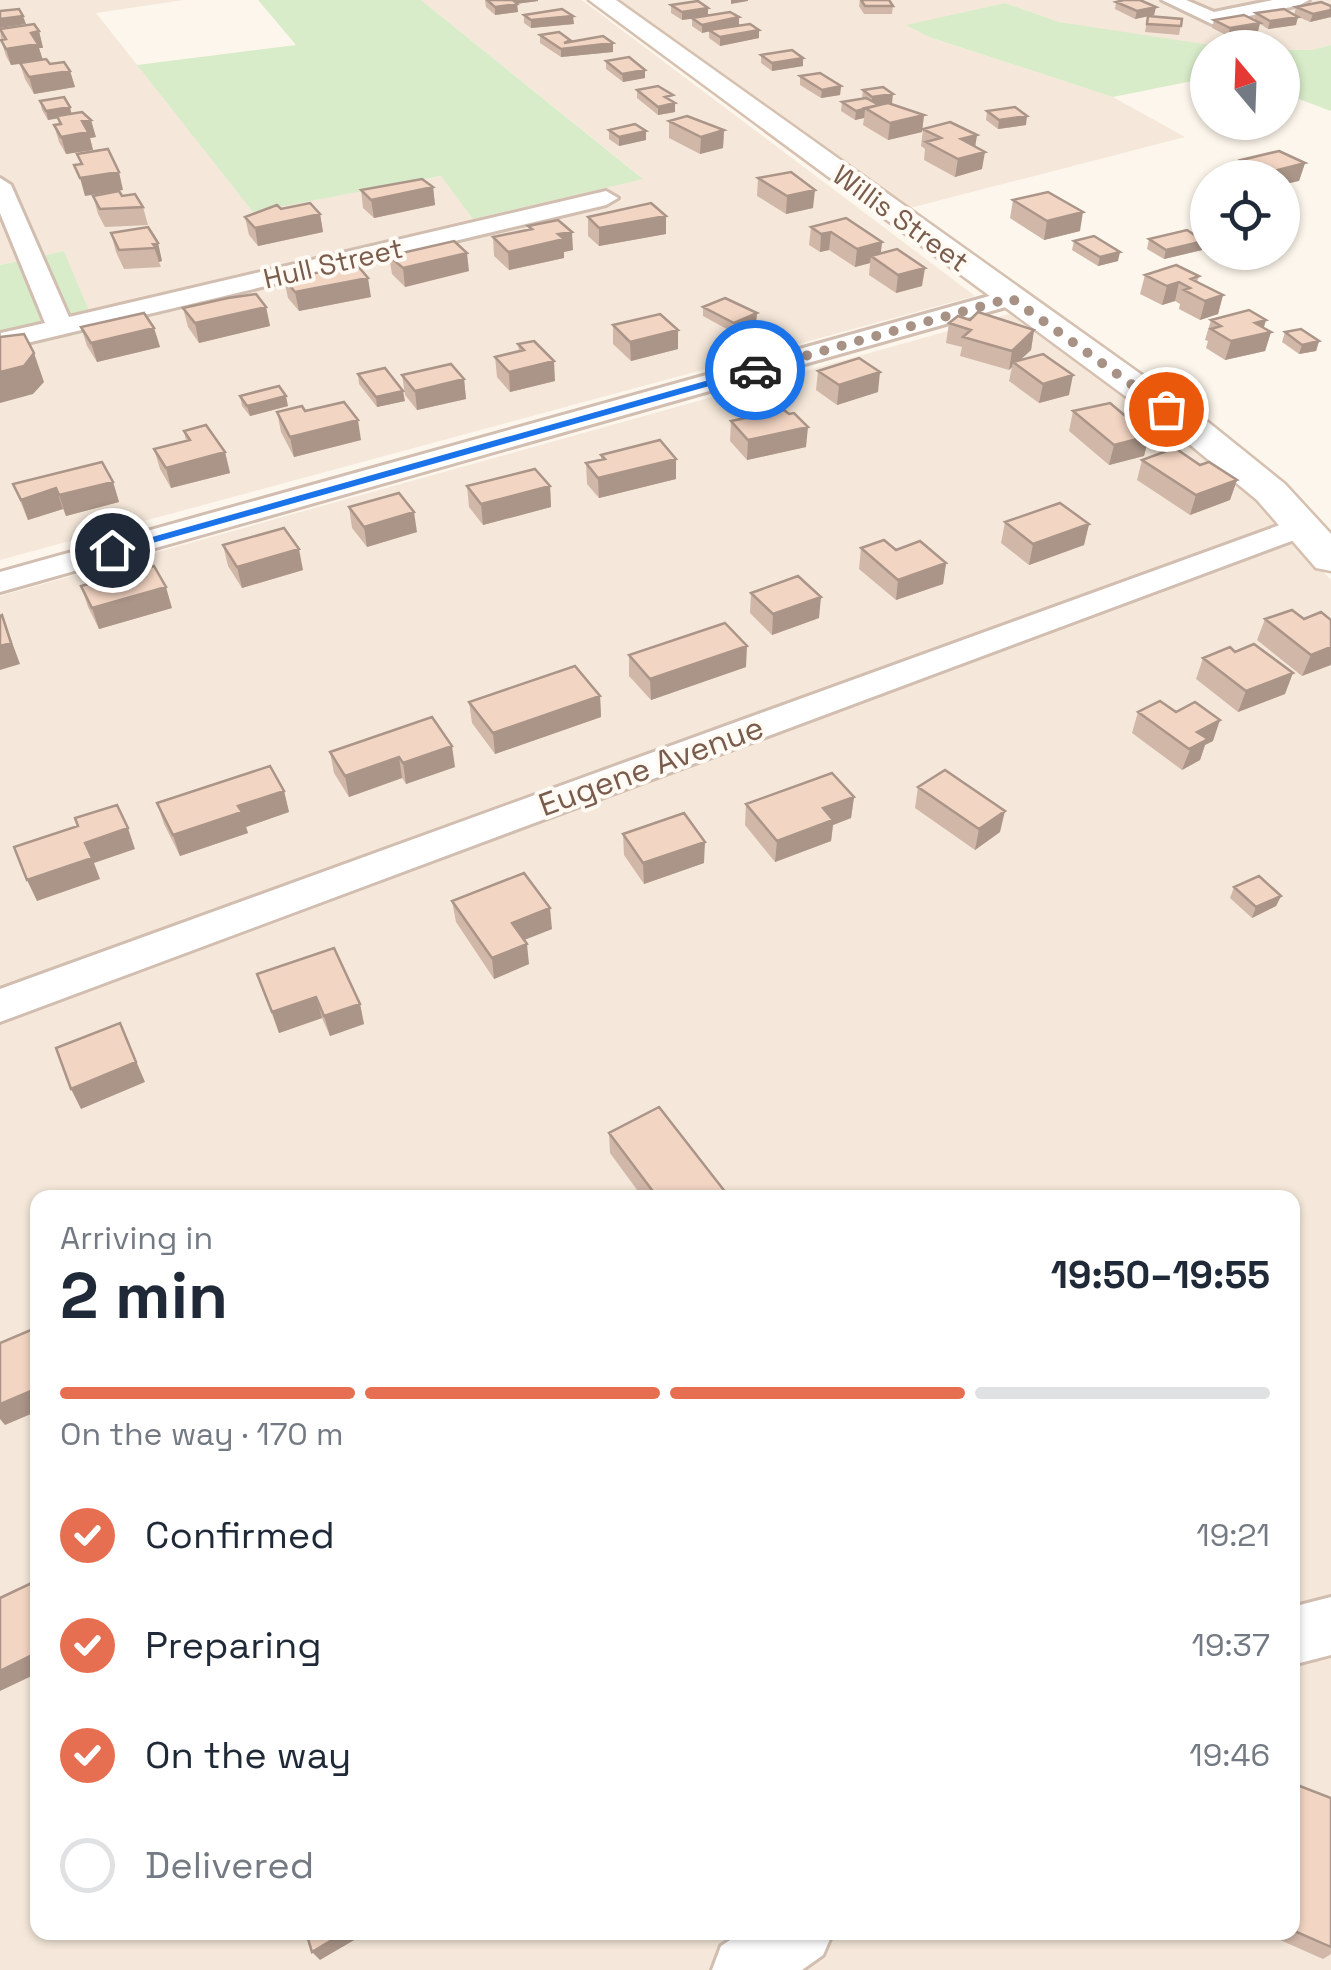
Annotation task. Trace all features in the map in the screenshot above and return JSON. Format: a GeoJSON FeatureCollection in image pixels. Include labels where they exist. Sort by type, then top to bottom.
{"type":"FeatureCollection","features":[{"type":"Feature","properties":{"kind":"main road","name":"Willis Street"},"geometry":{"type":"LineString","coordinates":[[601,0],[1229,457],[1271,492],[1331,559]]}},
{"type":"Feature","properties":{"kind":"street"},"geometry":{"type":"LineString","coordinates":[[1170,0],[1212,18],[1300,0]]}},
{"type":"Feature","properties":{"kind":"street"},"geometry":{"type":"LineString","coordinates":[[0,184],[60,327]]}},
{"type":"Feature","properties":{"kind":"street","name":"Hull Street"},"geometry":{"type":"LineString","coordinates":[[10,339],[606,198]]}},
{"type":"Feature","properties":{"kind":"street"},"geometry":{"type":"LineString","coordinates":[[0,582],[1011,298]]}},
{"type":"Feature","properties":{"kind":"street","name":"Eugene Avenue"},"geometry":{"type":"LineString","coordinates":[[0,1006],[1302,526]]}},
{"type":"Feature","properties":{"kind":"street"},"geometry":{"type":"LineString","coordinates":[[1300,1634],[1331,1626]]}},
{"type":"Feature","properties":{"kind":"street"},"geometry":{"type":"LineString","coordinates":[[745,1970],[788,1940]]}},
{"type":"Feature","properties":{"kind":"shaded area"},"geometry":{"type":"Polygon","coordinates":[[[0,0],[184,0],[96,13],[253,211],[442,176],[642,178],[421,0],[582,0],[975,296],[0,560],[0,352],[96,330],[64,251],[0,265],[0,0]]]}},
{"type":"Feature","properties":{"kind":"shaded area"},"geometry":{"type":"Polygon","coordinates":[[[619,0],[1331,0],[1331,45],[1311,50],[1300,50],[1300,30],[1190,30],[1187,44],[1059,22],[1005,3],[908,25],[929,37],[1113,97],[1185,137],[910,208],[619,0]]]}},
{"type":"Feature","properties":{"kind":"shaded area"},"geometry":{"type":"Polygon","coordinates":[[[1009,314],[1212,459],[1264,506],[1331,580],[1331,1970],[0,1970],[0,596],[1009,314]]]}},
{"type":"Feature","properties":{"kind":"green space"},"geometry":{"type":"Polygon","coordinates":[[[258,0],[421,0],[643,179],[473,219],[441,176],[253,212],[137,65],[296,45],[258,0]]]}},
{"type":"Feature","properties":{"kind":"green space"},"geometry":{"type":"Polygon","coordinates":[[[1005,3],[1059,22],[1190,42],[1190,81],[1113,97],[929,37],[906,25],[1005,3]]]}},
{"type":"Feature","properties":{"kind":"green space"},"geometry":{"type":"Polygon","coordinates":[[[1331,45],[1331,111],[1300,99],[1300,50],[1331,45]]]}},
{"type":"Feature","properties":{"kind":"green space"},"geometry":{"type":"Polygon","coordinates":[[[64,251],[97,330],[0,352],[0,265],[64,251]]]}},
{"type":"Feature","properties":{"kind":"building"},"geometry":{"type":"Polygon","coordinates":[[[487,0],[513,0],[517,4],[495,7],[487,0]]]}},
{"type":"Feature","properties":{"kind":"building"},"geometry":{"type":"Polygon","coordinates":[[[861,0],[889,0],[893,6],[865,6],[861,0]]]}},
{"type":"Feature","properties":{"kind":"building"},"geometry":{"type":"Polygon","coordinates":[[[1140,0],[1156,7],[1137,11],[1116,2],[1140,0]]]}},
{"type":"Feature","properties":{"kind":"building"},"geometry":{"type":"Polygon","coordinates":[[[698,1],[708,8],[682,12],[671,5],[698,1]]]}},
{"type":"Feature","properties":{"kind":"building"},"geometry":{"type":"Polygon","coordinates":[[[1321,2],[1331,6],[1331,10],[1313,14],[1296,7],[1321,2]]]}},
{"type":"Feature","properties":{"kind":"building"},"geometry":{"type":"Polygon","coordinates":[[[19,9],[23,16],[0,19],[0,11],[19,9]]]}},
{"type":"Feature","properties":{"kind":"building"},"geometry":{"type":"Polygon","coordinates":[[[562,9],[573,16],[531,20],[524,15],[562,9]]]}},
{"type":"Feature","properties":{"kind":"building"},"geometry":{"type":"Polygon","coordinates":[[[1284,9],[1298,17],[1270,21],[1256,13],[1284,9]]]}},
{"type":"Feature","properties":{"kind":"building"},"geometry":{"type":"Polygon","coordinates":[[[730,12],[739,17],[702,25],[692,18],[730,12]]]}},
{"type":"Feature","properties":{"kind":"building"},"geometry":{"type":"Polygon","coordinates":[[[1244,15],[1260,23],[1230,28],[1214,20],[1244,15]]]}},
{"type":"Feature","properties":{"kind":"building"},"geometry":{"type":"Polygon","coordinates":[[[1148,16],[1182,19],[1181,26],[1147,24],[1148,16]]]}},
{"type":"Feature","properties":{"kind":"building"},"geometry":{"type":"Polygon","coordinates":[[[34,24],[39,31],[31,33],[38,44],[6,49],[0,29],[34,24]]]}},
{"type":"Feature","properties":{"kind":"building"},"geometry":{"type":"Polygon","coordinates":[[[750,24],[759,30],[720,37],[709,30],[750,24]]]}},
{"type":"Feature","properties":{"kind":"building"},"geometry":{"type":"Polygon","coordinates":[[[559,32],[570,40],[564,43],[603,36],[613,43],[561,49],[540,35],[559,32]]]}},
{"type":"Feature","properties":{"kind":"building"},"geometry":{"type":"Polygon","coordinates":[[[792,50],[803,58],[772,63],[761,55],[792,50]]]}},
{"type":"Feature","properties":{"kind":"building"},"geometry":{"type":"Polygon","coordinates":[[[629,57],[645,70],[622,74],[606,61],[629,57]]]}},
{"type":"Feature","properties":{"kind":"building"},"geometry":{"type":"Polygon","coordinates":[[[46,59],[50,64],[64,62],[70,71],[29,77],[20,63],[46,59]]]}},
{"type":"Feature","properties":{"kind":"building"},"geometry":{"type":"Polygon","coordinates":[[[820,73],[841,86],[822,90],[800,76],[820,73]]]}},
{"type":"Feature","properties":{"kind":"building"},"geometry":{"type":"Polygon","coordinates":[[[658,86],[673,95],[665,97],[675,103],[658,107],[637,90],[658,86]]]}},
{"type":"Feature","properties":{"kind":"building"},"geometry":{"type":"Polygon","coordinates":[[[883,87],[893,94],[872,97],[863,90],[883,87]]]}},
{"type":"Feature","properties":{"kind":"building"},"geometry":{"type":"Polygon","coordinates":[[[64,97],[70,107],[46,111],[40,101],[64,97]]]}},
{"type":"Feature","properties":{"kind":"building"},"geometry":{"type":"Polygon","coordinates":[[[866,98],[879,105],[856,111],[842,102],[866,98]]]}},
{"type":"Feature","properties":{"kind":"building"},"geometry":{"type":"Polygon","coordinates":[[[888,103],[924,115],[890,123],[865,108],[888,103]]]}},
{"type":"Feature","properties":{"kind":"building"},"geometry":{"type":"Polygon","coordinates":[[[1015,107],[1027,116],[999,120],[987,111],[1015,107]]]}},
{"type":"Feature","properties":{"kind":"building"},"geometry":{"type":"Polygon","coordinates":[[[82,112],[91,120],[82,121],[88,132],[61,137],[54,125],[61,124],[57,116],[82,112]]]}},
{"type":"Feature","properties":{"kind":"building"},"geometry":{"type":"Polygon","coordinates":[[[687,116],[724,130],[701,137],[669,121],[687,116]]]}},
{"type":"Feature","properties":{"kind":"building"},"geometry":{"type":"Polygon","coordinates":[[[950,122],[977,135],[961,139],[985,152],[958,159],[926,142],[941,138],[923,129],[950,122]]]}},
{"type":"Feature","properties":{"kind":"building"},"geometry":{"type":"Polygon","coordinates":[[[635,124],[646,131],[619,137],[609,130],[635,124]]]}},
{"type":"Feature","properties":{"kind":"building"},"geometry":{"type":"Polygon","coordinates":[[[108,149],[119,172],[80,178],[74,165],[82,164],[77,154],[108,149]]]}},
{"type":"Feature","properties":{"kind":"building"},"geometry":{"type":"Polygon","coordinates":[[[1279,151],[1298,160],[1241,160],[1279,151]]]}},
{"type":"Feature","properties":{"kind":"building"},"geometry":{"type":"Polygon","coordinates":[[[791,172],[815,190],[787,196],[758,178],[791,172]]]}},
{"type":"Feature","properties":{"kind":"building"},"geometry":{"type":"Polygon","coordinates":[[[422,179],[433,187],[371,200],[361,190],[422,179]]]}},
{"type":"Feature","properties":{"kind":"building"},"geometry":{"type":"Polygon","coordinates":[[[119,191],[122,196],[135,194],[143,207],[100,209],[93,196],[119,191]]]}},
{"type":"Feature","properties":{"kind":"building"},"geometry":{"type":"Polygon","coordinates":[[[1048,192],[1083,212],[1047,221],[1013,200],[1048,192]]]}},
{"type":"Feature","properties":{"kind":"building"},"geometry":{"type":"Polygon","coordinates":[[[310,203],[320,214],[255,228],[245,217],[277,205],[281,209],[310,203]]]}},
{"type":"Feature","properties":{"kind":"building"},"geometry":{"type":"Polygon","coordinates":[[[651,203],[666,216],[599,228],[588,217],[651,203]]]}},
{"type":"Feature","properties":{"kind":"building"},"geometry":{"type":"Polygon","coordinates":[[[846,218],[882,242],[857,249],[831,232],[821,234],[811,227],[846,218]]]}},
{"type":"Feature","properties":{"kind":"building"},"geometry":{"type":"Polygon","coordinates":[[[558,220],[572,232],[558,234],[564,239],[508,252],[493,237],[532,229],[528,226],[558,220]]]}},
{"type":"Feature","properties":{"kind":"building"},"geometry":{"type":"Polygon","coordinates":[[[148,227],[158,243],[153,244],[156,248],[119,250],[111,233],[148,227]]]}},
{"type":"Feature","properties":{"kind":"building"},"geometry":{"type":"Polygon","coordinates":[[[1190,232],[1190,244],[1166,250],[1149,239],[1190,232]]]}},
{"type":"Feature","properties":{"kind":"building"},"geometry":{"type":"Polygon","coordinates":[[[1094,236],[1120,252],[1100,257],[1074,241],[1094,236]]]}},
{"type":"Feature","properties":{"kind":"building"},"geometry":{"type":"Polygon","coordinates":[[[454,241],[467,253],[403,268],[389,256],[454,241]]]}},
{"type":"Feature","properties":{"kind":"building"},"geometry":{"type":"Polygon","coordinates":[[[897,249],[925,268],[898,275],[871,256],[897,249]]]}},
{"type":"Feature","properties":{"kind":"building"},"geometry":{"type":"Polygon","coordinates":[[[357,265],[368,278],[295,292],[284,279],[357,265]]]}},
{"type":"Feature","properties":{"kind":"building"},"geometry":{"type":"Polygon","coordinates":[[[1176,265],[1199,276],[1191,279],[1223,295],[1205,301],[1184,290],[1190,288],[1179,282],[1167,286],[1145,275],[1176,265]]]}},
{"type":"Feature","properties":{"kind":"building"},"geometry":{"type":"Polygon","coordinates":[[[256,294],[266,307],[195,323],[183,308],[228,298],[256,294]]]}},
{"type":"Feature","properties":{"kind":"building"},"geometry":{"type":"Polygon","coordinates":[[[725,298],[757,313],[734,323],[703,307],[725,298]]]}},
{"type":"Feature","properties":{"kind":"building"},"geometry":{"type":"Polygon","coordinates":[[[1249,310],[1266,320],[1255,323],[1271,332],[1231,341],[1211,329],[1221,326],[1211,320],[1249,310]]]}},
{"type":"Feature","properties":{"kind":"building"},"geometry":{"type":"Polygon","coordinates":[[[978,312],[1034,330],[1012,351],[963,337],[971,330],[949,323],[958,316],[970,320],[978,312]]]}},
{"type":"Feature","properties":{"kind":"building"},"geometry":{"type":"Polygon","coordinates":[[[144,313],[154,328],[91,343],[81,327],[144,313]]]}},
{"type":"Feature","properties":{"kind":"building"},"geometry":{"type":"Polygon","coordinates":[[[660,314],[678,330],[630,342],[613,325],[660,314]]]}},
{"type":"Feature","properties":{"kind":"building"},"geometry":{"type":"Polygon","coordinates":[[[1301,329],[1319,341],[1302,345],[1285,332],[1301,329]]]}},
{"type":"Feature","properties":{"kind":"building"},"geometry":{"type":"Polygon","coordinates":[[[24,334],[34,353],[24,366],[0,372],[0,337],[24,334]]]}},
{"type":"Feature","properties":{"kind":"building"},"geometry":{"type":"Polygon","coordinates":[[[534,341],[554,361],[509,372],[495,357],[524,350],[518,344],[534,341]]]}},
{"type":"Feature","properties":{"kind":"building"},"geometry":{"type":"Polygon","coordinates":[[[1043,354],[1073,375],[1043,384],[1013,362],[1043,354]]]}},
{"type":"Feature","properties":{"kind":"building"},"geometry":{"type":"Polygon","coordinates":[[[859,358],[880,372],[839,385],[818,371],[859,358]]]}},
{"type":"Feature","properties":{"kind":"building"},"geometry":{"type":"Polygon","coordinates":[[[451,364],[464,379],[415,391],[402,375],[451,364]]]}},
{"type":"Feature","properties":{"kind":"building"},"geometry":{"type":"Polygon","coordinates":[[[385,368],[403,391],[376,397],[358,374],[385,368]]]}},
{"type":"Feature","properties":{"kind":"building"},"geometry":{"type":"Polygon","coordinates":[[[279,386],[286,396],[247,406],[240,396],[279,386]]]}},
{"type":"Feature","properties":{"kind":"building"},"geometry":{"type":"Polygon","coordinates":[[[344,402],[358,420],[290,437],[277,412],[302,406],[305,411],[344,402]]]}},
{"type":"Feature","properties":{"kind":"building"},"geometry":{"type":"Polygon","coordinates":[[[1110,403],[1149,436],[1114,445],[1073,411],[1110,403]]]}},
{"type":"Feature","properties":{"kind":"building"},"geometry":{"type":"Polygon","coordinates":[[[784,410],[794,413],[808,427],[748,440],[731,421],[784,410]]]}},
{"type":"Feature","properties":{"kind":"building"},"geometry":{"type":"Polygon","coordinates":[[[206,425],[225,452],[166,468],[154,449],[190,440],[184,431],[206,425]]]}},
{"type":"Feature","properties":{"kind":"building"},"geometry":{"type":"Polygon","coordinates":[[[660,440],[676,459],[598,478],[586,463],[605,459],[601,455],[660,440]]]}},
{"type":"Feature","properties":{"kind":"building"},"geometry":{"type":"Polygon","coordinates":[[[1175,448],[1200,465],[1209,462],[1237,480],[1196,495],[1142,460],[1175,448]]]}},
{"type":"Feature","properties":{"kind":"building"},"geometry":{"type":"Polygon","coordinates":[[[102,462],[113,482],[59,495],[56,488],[21,500],[13,484],[102,462]]]}},
{"type":"Feature","properties":{"kind":"building"},"geometry":{"type":"Polygon","coordinates":[[[535,469],[550,486],[481,504],[467,486],[535,469]]]}},
{"type":"Feature","properties":{"kind":"building"},"geometry":{"type":"Polygon","coordinates":[[[399,493],[414,512],[364,527],[349,507],[399,493]]]}},
{"type":"Feature","properties":{"kind":"building"},"geometry":{"type":"Polygon","coordinates":[[[1060,503],[1089,524],[1033,544],[1005,522],[1060,503]]]}},
{"type":"Feature","properties":{"kind":"building"},"geometry":{"type":"Polygon","coordinates":[[[284,528],[299,549],[237,567],[223,545],[284,528]]]}},
{"type":"Feature","properties":{"kind":"building"},"geometry":{"type":"Polygon","coordinates":[[[884,540],[896,550],[920,541],[946,563],[898,580],[861,548],[884,540]]]}},
{"type":"Feature","properties":{"kind":"building"},"geometry":{"type":"Polygon","coordinates":[[[154,566],[166,587],[92,608],[81,586],[154,566]]]}},
{"type":"Feature","properties":{"kind":"building"},"geometry":{"type":"Polygon","coordinates":[[[798,576],[821,597],[773,614],[751,593],[798,576]]]}},
{"type":"Feature","properties":{"kind":"building"},"geometry":{"type":"Polygon","coordinates":[[[1292,610],[1304,619],[1321,612],[1331,620],[1331,647],[1311,655],[1265,619],[1292,610]]]}},
{"type":"Feature","properties":{"kind":"building"},"geometry":{"type":"Polygon","coordinates":[[[0,616],[11,643],[0,646],[0,616]]]}},
{"type":"Feature","properties":{"kind":"building"},"geometry":{"type":"Polygon","coordinates":[[[725,623],[747,646],[650,679],[629,655],[725,623]]]}},
{"type":"Feature","properties":{"kind":"building"},"geometry":{"type":"Polygon","coordinates":[[[1254,644],[1293,673],[1246,691],[1203,658],[1230,647],[1235,652],[1254,644]]]}},
{"type":"Feature","properties":{"kind":"building"},"geometry":{"type":"Polygon","coordinates":[[[575,666],[600,696],[493,733],[469,702],[575,666]]]}},
{"type":"Feature","properties":{"kind":"building"},"geometry":{"type":"Polygon","coordinates":[[[1160,701],[1176,712],[1195,702],[1220,720],[1197,732],[1208,739],[1189,749],[1138,712],[1160,701]]]}},
{"type":"Feature","properties":{"kind":"building"},"geometry":{"type":"Polygon","coordinates":[[[432,717],[452,746],[403,763],[399,757],[345,776],[330,752],[432,717]]]}},
{"type":"Feature","properties":{"kind":"building"},"geometry":{"type":"Polygon","coordinates":[[[270,766],[284,791],[238,806],[242,812],[173,835],[157,803],[270,766]]]}},
{"type":"Feature","properties":{"kind":"building"},"geometry":{"type":"Polygon","coordinates":[[[945,770],[1005,811],[979,829],[918,787],[945,770]]]}},
{"type":"Feature","properties":{"kind":"building"},"geometry":{"type":"Polygon","coordinates":[[[832,773],[854,797],[823,808],[833,820],[777,841],[746,804],[832,773]]]}},
{"type":"Feature","properties":{"kind":"building"},"geometry":{"type":"Polygon","coordinates":[[[117,805],[128,828],[85,843],[92,858],[27,880],[14,847],[78,826],[75,818],[117,805]]]}},
{"type":"Feature","properties":{"kind":"building"},"geometry":{"type":"Polygon","coordinates":[[[684,813],[705,842],[643,863],[623,834],[684,813]]]}},
{"type":"Feature","properties":{"kind":"building"},"geometry":{"type":"Polygon","coordinates":[[[524,873],[550,908],[512,923],[527,944],[492,958],[452,901],[524,873]]]}},
{"type":"Feature","properties":{"kind":"building"},"geometry":{"type":"Polygon","coordinates":[[[1259,876],[1281,896],[1256,907],[1234,887],[1259,876]]]}},
{"type":"Feature","properties":{"kind":"building"},"geometry":{"type":"Polygon","coordinates":[[[334,948],[360,1004],[324,1016],[316,997],[272,1012],[257,974],[334,948]]]}},
{"type":"Feature","properties":{"kind":"building"},"geometry":{"type":"Polygon","coordinates":[[[120,1023],[136,1062],[71,1089],[56,1048],[120,1023]]]}},
{"type":"Feature","properties":{"kind":"building"},"geometry":{"type":"Polygon","coordinates":[[[659,1107],[724,1190],[652,1190],[609,1133],[659,1107]]]}},
{"type":"Feature","properties":{"kind":"building"},"geometry":{"type":"Polygon","coordinates":[[[30,1330],[30,1391],[0,1404],[0,1343],[30,1330]]]}},
{"type":"Feature","properties":{"kind":"building"},"geometry":{"type":"Polygon","coordinates":[[[30,1584],[30,1656],[0,1671],[0,1598],[30,1584]]]}},
{"type":"Feature","properties":{"kind":"building"},"geometry":{"type":"Polygon","coordinates":[[[1300,1786],[1331,1798],[1331,1947],[1300,1933],[1300,1786]]]}},
{"type":"Feature","properties":{"kind":"building"},"geometry":{"type":"Polygon","coordinates":[[[308,1940],[332,1940],[312,1952],[308,1940]]]}},
{"type":"Feature","properties":{"kind":"way so far"},"geometry":{"type":"LineString","coordinates":[[755,370],[1011,298],[1166,409]]}},
{"type":"Feature","properties":{"kind":"route"},"geometry":{"type":"LineString","coordinates":[[112,550],[755,370]]}}]}
